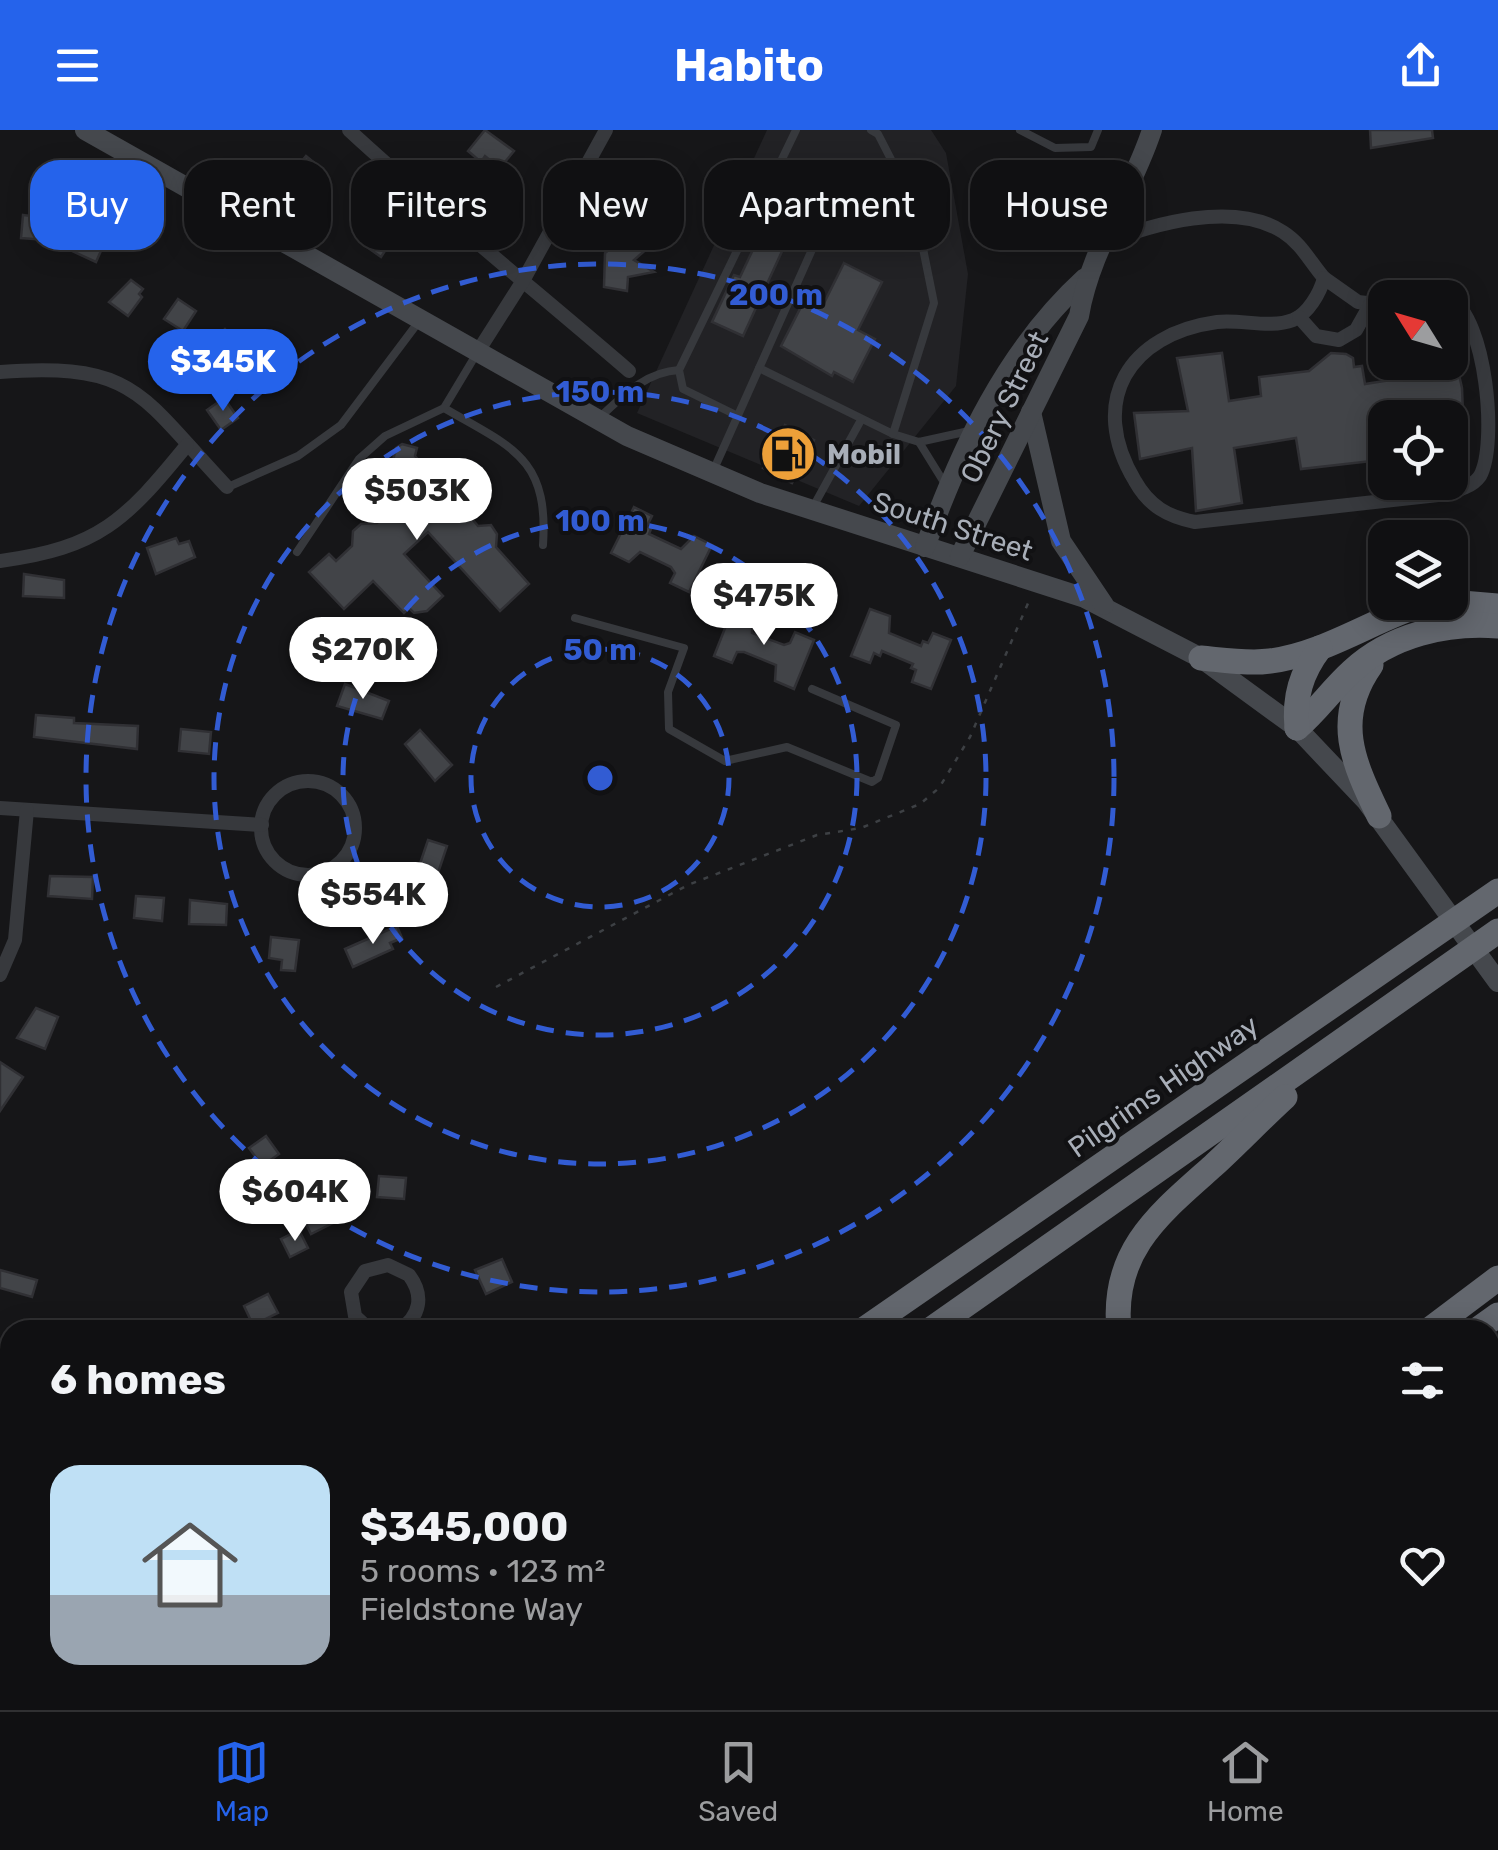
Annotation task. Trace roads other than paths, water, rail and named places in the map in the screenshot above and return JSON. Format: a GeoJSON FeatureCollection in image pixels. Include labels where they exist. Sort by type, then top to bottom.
{"type":"FeatureCollection","features":[{"type":"Feature","properties":{"kind":"highway"},"geometry":{"type":"LineString","coordinates":[[1468,604],[1498,606]]}},
{"type":"Feature","properties":{"kind":"highway"},"geometry":{"type":"LineString","coordinates":[[1200,658],[1258,662],[1320,648],[1377,620]]}},
{"type":"Feature","properties":{"kind":"highway"},"geometry":{"type":"LineString","coordinates":[[1297,728],[1352,672],[1385,650],[1446,625],[1498,626]]}},
{"type":"Feature","properties":{"kind":"highway"},"geometry":{"type":"LineString","coordinates":[[1297,728],[1298,692],[1305,669],[1320,648]]}},
{"type":"Feature","properties":{"kind":"highway"},"geometry":{"type":"LineString","coordinates":[[1379,816],[1351,752],[1347,722],[1360,683],[1385,650]]}},
{"type":"Feature","properties":{"kind":"highway","name":"Pilgrims Highway"},"geometry":{"type":"LineString","coordinates":[[877,1320],[1498,891]]}},
{"type":"Feature","properties":{"kind":"highway"},"geometry":{"type":"LineString","coordinates":[[944,1320],[1498,932]]}},
{"type":"Feature","properties":{"kind":"highway"},"geometry":{"type":"LineString","coordinates":[[1119,1320],[1116,1300],[1122,1274],[1151,1224],[1350,1036]]}},
{"type":"Feature","properties":{"kind":"highway"},"geometry":{"type":"LineString","coordinates":[[1441,1320],[1498,1278]]}},
{"type":"Feature","properties":{"kind":"main road","name":"South Street"},"geometry":{"type":"LineString","coordinates":[[84,130],[597,420],[712,473],[1105,607],[1200,658],[1297,728],[1379,816],[1498,982]]}},
{"type":"Feature","properties":{"kind":"main road","name":"Obery Street"},"geometry":{"type":"LineString","coordinates":[[1139,160],[1152,130]]}},
{"type":"Feature","properties":{"kind":"main road","name":"Obery Street"},"geometry":{"type":"LineString","coordinates":[[960,556],[1079,316],[1086,278],[1099,250]]}},
{"type":"Feature","properties":{"kind":"main road","name":"Obery Street"},"geometry":{"type":"LineString","coordinates":[[924,546],[973,430],[1054,307],[1086,278]]}},
{"type":"Feature","properties":{"kind":"main road"},"geometry":{"type":"LineString","coordinates":[[1030,412],[1061,541],[1105,607]]}},
{"type":"Feature","properties":{"kind":"street"},"geometry":{"type":"LineString","coordinates":[[350,130],[480,249],[524,279],[629,370]]}},
{"type":"Feature","properties":{"kind":"street"},"geometry":{"type":"LineString","coordinates":[[477,353],[524,279],[606,130]]}},
{"type":"Feature","properties":{"kind":"street"},"geometry":{"type":"LineString","coordinates":[[1144,231],[1169,224],[1250,220],[1287,234],[1324,278],[1347,296],[1368,302]]}},
{"type":"Feature","properties":{"kind":"street"},"geometry":{"type":"LineString","coordinates":[[1324,278],[1298,317],[1286,322],[1222,322],[1186,329],[1148,347],[1129,366],[1116,400],[1119,439],[1134,480],[1160,510],[1195,522],[1438,495],[1476,481],[1490,442],[1480,348],[1468,319]]}},
{"type":"Feature","properties":{"kind":"street"},"geometry":{"type":"LineString","coordinates":[[1298,317],[1316,336],[1340,340],[1368,316]]}},
{"type":"Feature","properties":{"kind":"street"},"geometry":{"type":"LineString","coordinates":[[0,372],[48,369],[103,374],[146,401],[227,487]]}},
{"type":"Feature","properties":{"kind":"street"},"geometry":{"type":"LineString","coordinates":[[0,561],[84,543],[127,516],[187,445]]}},
{"type":"Feature","properties":{"kind":"street"},"geometry":{"type":"LineString","coordinates":[[300,782],[331,787],[343,796],[356,824],[348,854],[324,873],[309,876],[293,873],[269,854],[262,825],[274,797],[300,782]]}},
{"type":"Feature","properties":{"kind":"street"},"geometry":{"type":"LineString","coordinates":[[0,808],[262,825]]}},
{"type":"Feature","properties":{"kind":"street"},"geometry":{"type":"LineString","coordinates":[[0,975],[15,940],[27,810]]}},
{"type":"Feature","properties":{"kind":"street"},"geometry":{"type":"LineString","coordinates":[[359,1320],[351,1292],[364,1271],[388,1265],[410,1275],[419,1296],[412,1320]]}},
{"type":"Feature","properties":{"kind":"lane"},"geometry":{"type":"LineString","coordinates":[[781,160],[796,130]]}},
{"type":"Feature","properties":{"kind":"lane"},"geometry":{"type":"LineString","coordinates":[[871,130],[878,134],[891,160]]}},
{"type":"Feature","properties":{"kind":"lane"},"geometry":{"type":"LineString","coordinates":[[1020,130],[1055,148],[1091,147],[1098,130]]}},
{"type":"Feature","properties":{"kind":"lane"},"geometry":{"type":"LineString","coordinates":[[738,250],[680,370],[684,390],[738,416]]}},
{"type":"Feature","properties":{"kind":"lane"},"geometry":{"type":"LineString","coordinates":[[712,473],[812,250]]}},
{"type":"Feature","properties":{"kind":"lane"},"geometry":{"type":"LineString","coordinates":[[893,434],[934,303],[923,250]]}},
{"type":"Feature","properties":{"kind":"lane"},"geometry":{"type":"LineString","coordinates":[[227,487],[298,456],[341,425],[420,320]]}},
{"type":"Feature","properties":{"kind":"lane"},"geometry":{"type":"LineString","coordinates":[[297,552],[359,459],[385,436],[444,408],[477,353]]}},
{"type":"Feature","properties":{"kind":"lane"},"geometry":{"type":"LineString","coordinates":[[759,368],[864,422],[919,442],[973,430]]}},
{"type":"Feature","properties":{"kind":"lane"},"geometry":{"type":"LineString","coordinates":[[597,420],[631,388],[662,371],[680,370]]}},
{"type":"Feature","properties":{"kind":"lane"},"geometry":{"type":"LineString","coordinates":[[444,408],[525,456],[540,484],[545,514],[543,545]]}},
{"type":"Feature","properties":{"kind":"lane"},"geometry":{"type":"LineString","coordinates":[[812,509],[864,422]]}},
{"type":"Feature","properties":{"kind":"lane"},"geometry":{"type":"LineString","coordinates":[[919,442],[939,468],[947,489]]}},
{"type":"Feature","properties":{"kind":"lane"},"geometry":{"type":"LineString","coordinates":[[575,618],[684,648],[668,692],[669,730],[725,761],[787,747],[872,782],[878,778],[896,725],[812,689]]}},
{"type":"Feature","properties":{"kind":"place","name":"Mobil"},"geometry":{"type":"Point","coordinates":[788,454]}}]}
